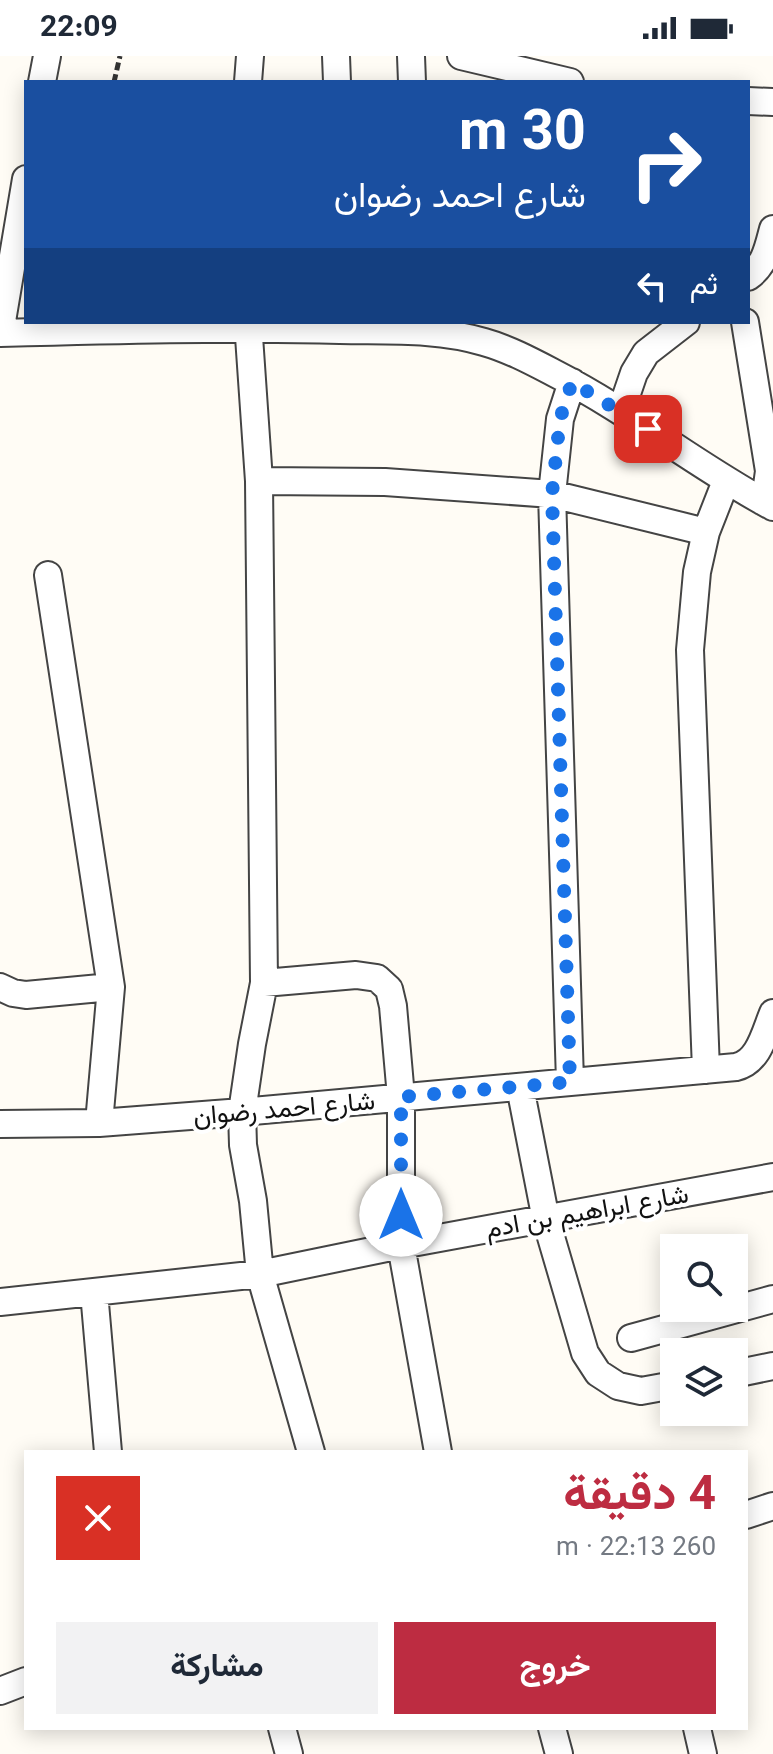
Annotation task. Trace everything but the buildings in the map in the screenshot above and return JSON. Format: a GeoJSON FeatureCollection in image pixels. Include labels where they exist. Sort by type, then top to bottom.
{"type":"FeatureCollection","features":[{"type":"Feature","properties":{"kind":"street"},"geometry":{"type":"LineString","coordinates":[[42,80],[47,56]]}},
{"type":"Feature","properties":{"kind":"street"},"geometry":{"type":"LineString","coordinates":[[248,80],[250,56]]}},
{"type":"Feature","properties":{"kind":"street"},"geometry":{"type":"LineString","coordinates":[[336,56],[337,80]]}},
{"type":"Feature","properties":{"kind":"street"},"geometry":{"type":"LineString","coordinates":[[411,56],[412,80]]}},
{"type":"Feature","properties":{"kind":"street"},"geometry":{"type":"LineString","coordinates":[[461,56],[541,79]]}},
{"type":"Feature","properties":{"kind":"street"},"geometry":{"type":"LineString","coordinates":[[750,101],[773,102]]}},
{"type":"Feature","properties":{"kind":"street"},"geometry":{"type":"LineString","coordinates":[[24,191],[0,333],[248,325],[434,327],[485,342],[530,360],[572,382],[726,481],[768,504]]}},
{"type":"Feature","properties":{"kind":"street"},"geometry":{"type":"LineString","coordinates":[[750,275],[765,257],[773,229]]}},
{"type":"Feature","properties":{"kind":"street"},"geometry":{"type":"LineString","coordinates":[[621,411],[634,373],[646,353],[683,324]]}},
{"type":"Feature","properties":{"kind":"street"},"geometry":{"type":"LineString","coordinates":[[745,324],[769,471],[768,504]]}},
{"type":"Feature","properties":{"kind":"street"},"geometry":{"type":"LineString","coordinates":[[248,325],[259,481],[264,983],[242,1112],[243,1145],[253,1201],[260,1274],[310,1450]]}},
{"type":"Feature","properties":{"kind":"street"},"geometry":{"type":"LineString","coordinates":[[570,1082],[552,494],[560,419],[572,382]]}},
{"type":"Feature","properties":{"kind":"street"},"geometry":{"type":"LineString","coordinates":[[259,481],[385,482],[552,494],[706,532]]}},
{"type":"Feature","properties":{"kind":"street"},"geometry":{"type":"LineString","coordinates":[[706,1070],[690,650],[697,572],[706,532],[726,481]]}},
{"type":"Feature","properties":{"kind":"street"},"geometry":{"type":"LineString","coordinates":[[48,575],[111,987],[99,1123]]}},
{"type":"Feature","properties":{"kind":"street"},"geometry":{"type":"LineString","coordinates":[[264,983],[356,975],[377,978],[389,989],[401,1097],[401,1245],[438,1450]]}},
{"type":"Feature","properties":{"kind":"street"},"geometry":{"type":"LineString","coordinates":[[0,987],[26,995],[111,987]]}},
{"type":"Feature","properties":{"kind":"street","name":"شارع احمد رضوان"},"geometry":{"type":"LineString","coordinates":[[0,1124],[99,1123],[242,1112],[736,1067],[750,1062],[773,1013]]}},
{"type":"Feature","properties":{"kind":"street"},"geometry":{"type":"LineString","coordinates":[[520,1087],[546,1220],[585,1353],[598,1373],[618,1386],[641,1391],[660,1388]]}},
{"type":"Feature","properties":{"kind":"street","name":"شارع ابراهيم بن ادم"},"geometry":{"type":"LineString","coordinates":[[0,1302],[260,1274],[773,1177]]}},
{"type":"Feature","properties":{"kind":"street"},"geometry":{"type":"LineString","coordinates":[[94,1292],[108,1450]]}},
{"type":"Feature","properties":{"kind":"street"},"geometry":{"type":"LineString","coordinates":[[631,1338],[773,1299]]}},
{"type":"Feature","properties":{"kind":"street"},"geometry":{"type":"LineString","coordinates":[[748,1371],[773,1366]]}},
{"type":"Feature","properties":{"kind":"street"},"geometry":{"type":"LineString","coordinates":[[748,1514],[773,1506]]}},
{"type":"Feature","properties":{"kind":"street"},"geometry":{"type":"LineString","coordinates":[[0,1691],[24,1682]]}},
{"type":"Feature","properties":{"kind":"street"},"geometry":{"type":"LineString","coordinates":[[283,1730],[289,1754]]}},
{"type":"Feature","properties":{"kind":"street"},"geometry":{"type":"LineString","coordinates":[[553,1730],[559,1754]]}},
{"type":"Feature","properties":{"kind":"street"},"geometry":{"type":"LineString","coordinates":[[697,1730],[703,1754]]}},
{"type":"Feature","properties":{"kind":"path"},"geometry":{"type":"LineString","coordinates":[[114,80],[120,56]]}},
{"type":"Feature","properties":{"kind":"route"},"geometry":{"type":"LineString","coordinates":[[401,1215],[401,1097],[570,1082],[552,494],[560,419],[572,382],[648,429]]}}]}
